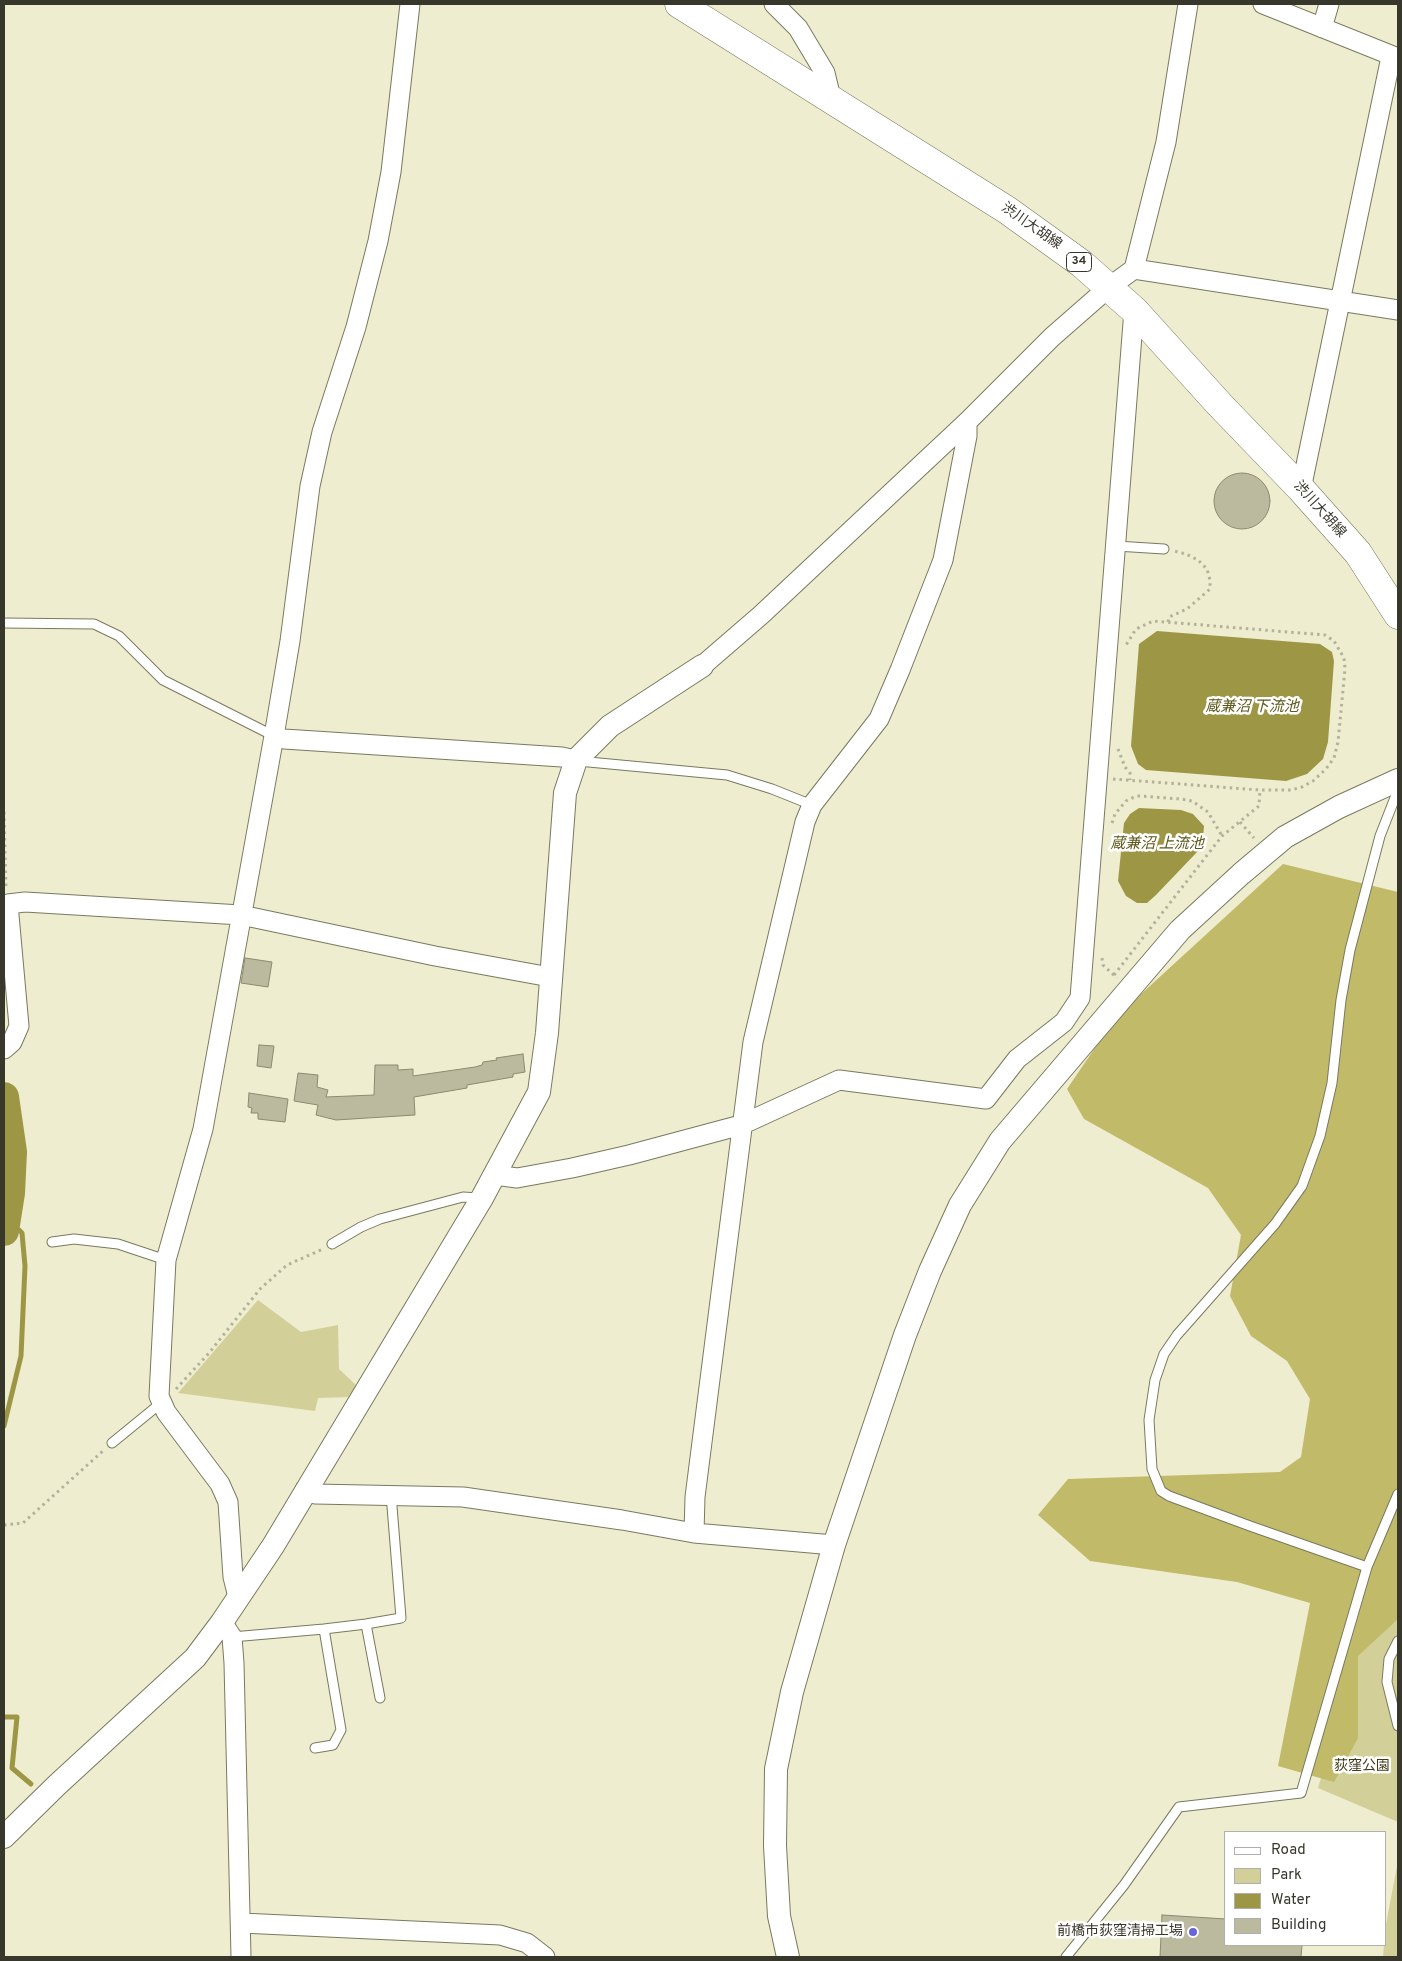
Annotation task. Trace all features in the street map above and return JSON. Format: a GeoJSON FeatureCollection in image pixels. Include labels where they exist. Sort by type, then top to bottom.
{"type":"FeatureCollection","features":[{"type":"Feature","properties":{"kind":"main road","name":"渋川大胡線"},"geometry":{"type":"LineString","coordinates":[[679,4],[1007,210],[1059,247],[1134,310],[1358,553],[1398,615]]}},
{"type":"Feature","properties":{"kind":"street"},"geometry":{"type":"LineString","coordinates":[[238,1596],[233,1577],[228,1502],[220,1484],[166,1412],[159,1396],[166,1260],[203,1130],[290,641],[310,486],[322,432],[356,327],[373,265],[392,162],[410,4]]}},
{"type":"Feature","properties":{"kind":"street"},"geometry":{"type":"LineString","coordinates":[[774,4],[798,28],[825,73],[831,98]]}},
{"type":"Feature","properties":{"kind":"street"},"geometry":{"type":"LineString","coordinates":[[241,1957],[227,1629],[238,1596],[272,1546],[482,1198],[539,1092],[547,1033],[565,793],[576,760],[610,726],[702,666],[761,615],[967,422],[1052,337],[1108,288],[1134,269],[1166,142],[1188,4]]}},
{"type":"Feature","properties":{"kind":"street"},"geometry":{"type":"LineString","coordinates":[[1262,4],[1395,57],[1301,490]]}},
{"type":"Feature","properties":{"kind":"street"},"geometry":{"type":"LineString","coordinates":[[1322,28],[1328,4]]}},
{"type":"Feature","properties":{"kind":"street"},"geometry":{"type":"LineString","coordinates":[[1134,269],[1398,310]]}},
{"type":"Feature","properties":{"kind":"street"},"geometry":{"type":"LineString","coordinates":[[495,1175],[517,1178],[572,1168],[741,1125],[839,1080],[986,1099],[1017,1059],[1064,1022],[1080,998],[1134,310]]}},
{"type":"Feature","properties":{"kind":"street"},"geometry":{"type":"LineString","coordinates":[[694,1533],[695,1497],[753,1042],[803,831],[812,805],[879,718],[900,670],[943,560],[967,436],[967,422]]}},
{"type":"Feature","properties":{"kind":"street"},"geometry":{"type":"LineString","coordinates":[[274,736],[284,739],[562,757],[576,760]]}},
{"type":"Feature","properties":{"kind":"street"},"geometry":{"type":"LineString","coordinates":[[788,1957],[779,1916],[775,1846],[776,1769],[792,1692],[834,1545],[905,1335],[930,1271],[960,1205],[1000,1141],[1180,930],[1285,837],[1339,807],[1398,780]]}},
{"type":"Feature","properties":{"kind":"street"},"geometry":{"type":"LineString","coordinates":[[5,1048],[12,1042],[20,1026],[8,904],[26,902],[241,915],[435,956],[550,977]]}},
{"type":"Feature","properties":{"kind":"street"},"geometry":{"type":"LineString","coordinates":[[1064,1022],[1085,1040]]}},
{"type":"Feature","properties":{"kind":"street"},"geometry":{"type":"LineString","coordinates":[[305,1490],[315,1494],[391,1494],[463,1497],[694,1533],[834,1545]]}},
{"type":"Feature","properties":{"kind":"street"},"geometry":{"type":"LineString","coordinates":[[4,1837],[56,1785],[227,1629]]}},
{"type":"Feature","properties":{"kind":"street"},"geometry":{"type":"LineString","coordinates":[[241,1923],[500,1935],[527,1943],[545,1957]]}},
{"type":"Feature","properties":{"kind":"lane"},"geometry":{"type":"LineString","coordinates":[[1116,546],[1164,549]]}},
{"type":"Feature","properties":{"kind":"lane"},"geometry":{"type":"LineString","coordinates":[[4,623],[94,624],[119,636],[162,680],[274,736]]}},
{"type":"Feature","properties":{"kind":"lane"},"geometry":{"type":"LineString","coordinates":[[576,760],[587,763],[727,775],[772,789],[812,805]]}},
{"type":"Feature","properties":{"kind":"lane"},"geometry":{"type":"LineString","coordinates":[[1368,1567],[1242,1523],[1169,1496],[1161,1491],[1152,1469],[1150,1420],[1155,1380],[1164,1354],[1177,1335],[1276,1224],[1302,1186],[1320,1136],[1332,1082],[1341,1000],[1350,950],[1380,836],[1398,790]]}},
{"type":"Feature","properties":{"kind":"lane"},"geometry":{"type":"LineString","coordinates":[[332,1244],[360,1227],[380,1218],[464,1198],[482,1198]]}},
{"type":"Feature","properties":{"kind":"lane"},"geometry":{"type":"LineString","coordinates":[[52,1242],[74,1239],[118,1244],[166,1260]]}},
{"type":"Feature","properties":{"kind":"lane"},"geometry":{"type":"LineString","coordinates":[[112,1443],[161,1403]]}},
{"type":"Feature","properties":{"kind":"lane"},"geometry":{"type":"LineString","coordinates":[[227,1629],[324,1629],[401,1618],[391,1494]]}},
{"type":"Feature","properties":{"kind":"lane"},"geometry":{"type":"LineString","coordinates":[[1066,1957],[1124,1885],[1179,1806],[1301,1793],[1368,1567],[1398,1494]]}},
{"type":"Feature","properties":{"kind":"lane"},"geometry":{"type":"LineString","coordinates":[[366,1624],[380,1698]]}},
{"type":"Feature","properties":{"kind":"lane"},"geometry":{"type":"LineString","coordinates":[[315,1748],[333,1745],[341,1730],[324,1629]]}},
{"type":"Feature","properties":{"kind":"lane"},"geometry":{"type":"LineString","coordinates":[[1398,1641],[1391,1653],[1387,1682],[1396,1704],[1398,1726]]}},
{"type":"Feature","properties":{"kind":"path"},"geometry":{"type":"LineString","coordinates":[[1164,549],[1186,554],[1198,560],[1207,569],[1210,580],[1210,589],[1205,594],[1187,609],[1169,617],[1168,622]]}},
{"type":"Feature","properties":{"kind":"path"},"geometry":{"type":"LineString","coordinates":[[1098,778],[1278,791],[1302,787],[1313,781],[1326,769],[1334,758],[1338,742],[1345,669],[1344,658],[1334,641],[1325,635],[1153,620],[1136,629],[1126,645],[1126,654]]}},
{"type":"Feature","properties":{"kind":"path"},"geometry":{"type":"LineString","coordinates":[[1119,740],[1118,750],[1125,768],[1130,773],[1130,780]]}},
{"type":"Feature","properties":{"kind":"path"},"geometry":{"type":"LineString","coordinates":[[1114,975],[1222,836],[1258,806],[1260,790]]}},
{"type":"Feature","properties":{"kind":"path"},"geometry":{"type":"LineString","coordinates":[[1111,832],[1115,814],[1126,801],[1139,796],[1192,800],[1208,812],[1222,836]]}},
{"type":"Feature","properties":{"kind":"path"},"geometry":{"type":"LineString","coordinates":[[4,812],[8,904]]}},
{"type":"Feature","properties":{"kind":"path"},"geometry":{"type":"LineString","coordinates":[[1240,822],[1254,838]]}},
{"type":"Feature","properties":{"kind":"path"},"geometry":{"type":"LineString","coordinates":[[1102,952],[1103,965],[1119,980]]}},
{"type":"Feature","properties":{"kind":"path"},"geometry":{"type":"LineString","coordinates":[[161,1403],[203,1360],[260,1289],[287,1265],[332,1244]]}},
{"type":"Feature","properties":{"kind":"path"},"geometry":{"type":"LineString","coordinates":[[4,1525],[23,1523],[112,1443]]}},
{"type":"Feature","properties":{"kind":"green space"},"geometry":{"type":"Polygon","coordinates":[[[258,1300],[301,1332],[338,1325],[339,1369],[357,1386],[350,1397],[318,1398],[315,1411],[178,1393],[258,1300]]]}},
{"type":"Feature","properties":{"kind":"green space","name":"荻窪公園"},"geometry":{"type":"Polygon","coordinates":[[[1398,1537],[1398,1822],[1318,1788],[1379,1585],[1398,1537]]]}},
{"type":"Feature","properties":{"kind":"green space"},"geometry":{"type":"Polygon","coordinates":[[[1398,1861],[1398,1957],[1383,1957],[1384,1946],[1387,1946],[1387,1919],[1398,1861]]]}},
{"type":"Feature","properties":{"kind":"shaded area"},"geometry":{"type":"Polygon","coordinates":[[[1283,864],[1398,892],[1398,1619],[1358,1656],[1358,1738],[1334,1782],[1278,1766],[1310,1603],[1237,1582],[1090,1561],[1038,1515],[1068,1479],[1280,1472],[1301,1457],[1310,1399],[1287,1361],[1251,1336],[1230,1296],[1241,1235],[1208,1188],[1084,1119],[1067,1089],[1116,1017],[1283,864]]]}},
{"type":"Feature","properties":{"kind":"water","name":"蔵兼沼 下流池"},"geometry":{"type":"Polygon","coordinates":[[[1157,631],[1320,644],[1332,652],[1334,661],[1328,742],[1323,759],[1307,774],[1286,781],[1146,770],[1138,764],[1131,746],[1139,644],[1157,631]]]}},
{"type":"Feature","properties":{"kind":"water","name":"蔵兼沼 上流池"},"geometry":{"type":"Polygon","coordinates":[[[1139,808],[1181,810],[1193,814],[1204,826],[1199,850],[1147,903],[1137,903],[1126,896],[1118,881],[1124,823],[1130,814],[1139,808]]]}},
{"type":"Feature","properties":{"kind":"building"},"geometry":{"type":"Polygon","coordinates":[[[1237,473],[1247,473],[1262,481],[1268,490],[1270,501],[1268,512],[1262,521],[1247,529],[1237,529],[1226,524],[1219,517],[1214,506],[1214,496],[1219,485],[1226,478],[1237,473]]]}},
{"type":"Feature","properties":{"kind":"building"},"geometry":{"type":"Polygon","coordinates":[[[245,958],[272,962],[268,987],[241,983],[245,958]]]}},
{"type":"Feature","properties":{"kind":"building"},"geometry":{"type":"Polygon","coordinates":[[[259,1045],[274,1046],[271,1068],[257,1066],[259,1045]]]}},
{"type":"Feature","properties":{"kind":"building"},"geometry":{"type":"Polygon","coordinates":[[[523,1054],[525,1072],[513,1074],[513,1077],[467,1085],[467,1088],[414,1097],[415,1115],[336,1120],[316,1115],[318,1105],[294,1101],[298,1073],[318,1075],[317,1087],[328,1090],[326,1097],[374,1095],[375,1065],[398,1065],[398,1070],[413,1069],[413,1076],[475,1067],[482,1065],[483,1062],[497,1060],[496,1058],[523,1054]]]}},
{"type":"Feature","properties":{"kind":"building"},"geometry":{"type":"Polygon","coordinates":[[[249,1093],[288,1099],[285,1122],[258,1119],[258,1113],[251,1113],[252,1108],[248,1107],[249,1093]]]}},
{"type":"Feature","properties":{"kind":"building","name":"前橋市荻窪清掃工場"},"geometry":{"type":"Polygon","coordinates":[[[1162,1915],[1224,1919],[1224,1946],[1302,1946],[1301,1957],[1160,1957],[1162,1915]]]}},
{"type":"Feature","properties":{"kind":"waterway"},"geometry":{"type":"LineString","coordinates":[[4,1097],[12,1152],[10,1193],[4,1231]]}},
{"type":"Feature","properties":{"kind":"waterway"},"geometry":{"type":"LineString","coordinates":[[4,1426],[21,1356],[25,1266],[22,1233],[19,1230],[5,1226]]}},
{"type":"Feature","properties":{"kind":"waterway"},"geometry":{"type":"LineString","coordinates":[[4,1717],[17,1717],[12,1768],[31,1784]]}},
{"type":"Feature","properties":{"kind":"place","name":"前橋市荻窪清掃工場"},"geometry":{"type":"Point","coordinates":[1193,1932]}}]}
